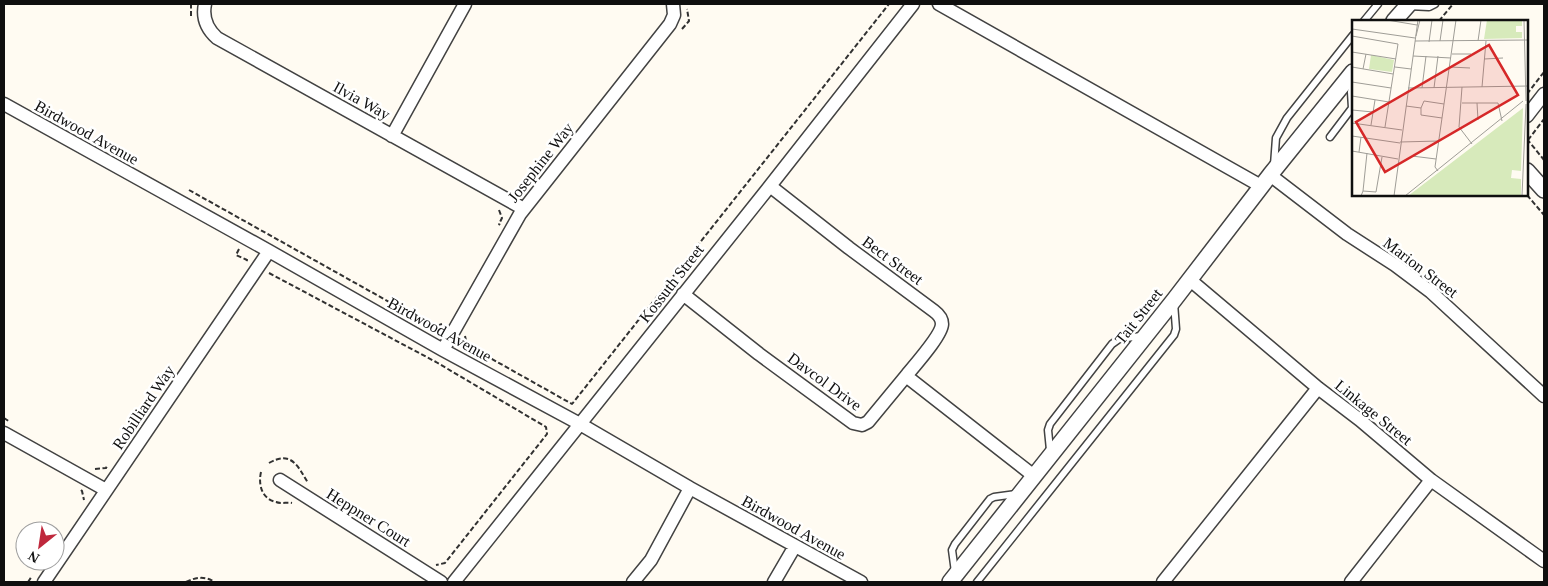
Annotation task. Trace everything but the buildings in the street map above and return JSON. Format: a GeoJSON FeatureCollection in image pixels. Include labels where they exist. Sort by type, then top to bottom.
{"type":"FeatureCollection","features":[{"type":"Feature","properties":{"kind":"street","name":"Ilvia Way"},"geometry":{"type":"LineString","coordinates":[[205,4],[206,23],[212,33],[218,38],[524,209]]}},
{"type":"Feature","properties":{"kind":"street"},"geometry":{"type":"LineString","coordinates":[[392,136],[465,4]]}},
{"type":"Feature","properties":{"kind":"street","name":"Josephine Way"},"geometry":{"type":"LineString","coordinates":[[443,350],[509,230],[672,22],[673,4]]}},
{"type":"Feature","properties":{"kind":"street","name":"Marion Street"},"geometry":{"type":"LineString","coordinates":[[939,4],[1268,177],[1431,292],[1544,396]]}},
{"type":"Feature","properties":{"kind":"street"},"geometry":{"type":"LineString","coordinates":[[1395,20],[1408,5]]}},
{"type":"Feature","properties":{"kind":"street","name":"Kossuth Street"},"geometry":{"type":"LineString","coordinates":[[454,582],[770,186],[908,6]]}},
{"type":"Feature","properties":{"kind":"street","name":"Tait Street"},"geometry":{"type":"LineString","coordinates":[[953,579],[1174,300],[1268,177],[1352,73]]}},
{"type":"Feature","properties":{"kind":"street"},"geometry":{"type":"LineString","coordinates":[[1528,115],[1544,94]]}},
{"type":"Feature","properties":{"kind":"street","name":"Birdwood Avenue"},"geometry":{"type":"LineString","coordinates":[[4,104],[861,582]]}},
{"type":"Feature","properties":{"kind":"street"},"geometry":{"type":"LineString","coordinates":[[1528,172],[1544,190]]}},
{"type":"Feature","properties":{"kind":"street","name":"Bect Street"},"geometry":{"type":"LineString","coordinates":[[770,186],[849,248],[934,310],[941,318],[942,326],[938,334],[906,376]]}},
{"type":"Feature","properties":{"kind":"street","name":"Robilliard Way"},"geometry":{"type":"LineString","coordinates":[[44,582],[106,490],[252,263],[269,251]]}},
{"type":"Feature","properties":{"kind":"street","name":"Linkage Street"},"geometry":{"type":"LineString","coordinates":[[1189,279],[1431,480],[1544,561]]}},
{"type":"Feature","properties":{"kind":"street","name":"Davcol Drive"},"geometry":{"type":"LineString","coordinates":[[684,294],[759,354],[846,418],[857,424],[863,425],[871,419],[906,376]]}},
{"type":"Feature","properties":{"kind":"street"},"geometry":{"type":"LineString","coordinates":[[906,376],[1034,476]]}},
{"type":"Feature","properties":{"kind":"street"},"geometry":{"type":"LineString","coordinates":[[1163,582],[1318,388]]}},
{"type":"Feature","properties":{"kind":"street"},"geometry":{"type":"LineString","coordinates":[[4,433],[106,490]]}},
{"type":"Feature","properties":{"kind":"street","name":"Heppner Court"},"geometry":{"type":"LineString","coordinates":[[280,480],[441,582]]}},
{"type":"Feature","properties":{"kind":"street"},"geometry":{"type":"LineString","coordinates":[[1351,582],[1431,480]]}},
{"type":"Feature","properties":{"kind":"street"},"geometry":{"type":"LineString","coordinates":[[633,582],[651,560],[690,488]]}},
{"type":"Feature","properties":{"kind":"street"},"geometry":{"type":"LineString","coordinates":[[774,582],[795,546]]}},
{"type":"Feature","properties":{"kind":"lane"},"geometry":{"type":"LineString","coordinates":[[1365,20],[1378,4]]}},
{"type":"Feature","properties":{"kind":"lane"},"geometry":{"type":"LineString","coordinates":[[1408,5],[1429,7],[1435,4]]}},
{"type":"Feature","properties":{"kind":"lane"},"geometry":{"type":"LineString","coordinates":[[1268,177],[1276,150],[1278,131],[1352,37]]}},
{"type":"Feature","properties":{"kind":"lane"},"geometry":{"type":"LineString","coordinates":[[1330,137],[1352,108],[1352,86]]}},
{"type":"Feature","properties":{"kind":"lane"},"geometry":{"type":"LineString","coordinates":[[978,582],[1174,334],[1176,323],[1174,300]]}},
{"type":"Feature","properties":{"kind":"lane"},"geometry":{"type":"LineString","coordinates":[[1049,457],[1048,427],[1112,344],[1120,338],[1134,338],[1147,333]]}},
{"type":"Feature","properties":{"kind":"path"},"geometry":{"type":"LineString","coordinates":[[188,190],[434,327],[442,325],[445,321],[467,334],[465,336],[467,345],[572,404],[889,4]]}},
{"type":"Feature","properties":{"kind":"path"},"geometry":{"type":"LineString","coordinates":[[1440,20],[1452,4]]}},
{"type":"Feature","properties":{"kind":"path"},"geometry":{"type":"LineString","coordinates":[[1528,93],[1544,72]]}},
{"type":"Feature","properties":{"kind":"path"},"geometry":{"type":"LineString","coordinates":[[1528,139],[1544,119]]}},
{"type":"Feature","properties":{"kind":"path"},"geometry":{"type":"LineString","coordinates":[[1528,141],[1544,160]]}},
{"type":"Feature","properties":{"kind":"path"},"geometry":{"type":"LineString","coordinates":[[1528,196],[1544,216]]}},
{"type":"Feature","properties":{"kind":"path"},"geometry":{"type":"LineString","coordinates":[[499,210],[502,218],[499,224],[509,230]]}},
{"type":"Feature","properties":{"kind":"path"},"geometry":{"type":"LineString","coordinates":[[246,238],[236,255],[436,362],[546,427],[547,434],[445,563],[436,565]]}},
{"type":"Feature","properties":{"kind":"path"},"geometry":{"type":"LineString","coordinates":[[242,268],[252,263]]}},
{"type":"Feature","properties":{"kind":"path"},"geometry":{"type":"LineString","coordinates":[[269,463],[278,458],[291,460],[300,467],[310,485]]}},
{"type":"Feature","properties":{"kind":"path"},"geometry":{"type":"LineString","coordinates":[[106,468],[111,460]]}},
{"type":"Feature","properties":{"kind":"path"},"geometry":{"type":"LineString","coordinates":[[82,476],[76,488],[82,491],[84,500]]}},
{"type":"Feature","properties":{"kind":"path"},"geometry":{"type":"LineString","coordinates":[[186,582],[199,577],[214,582]]}}]}
